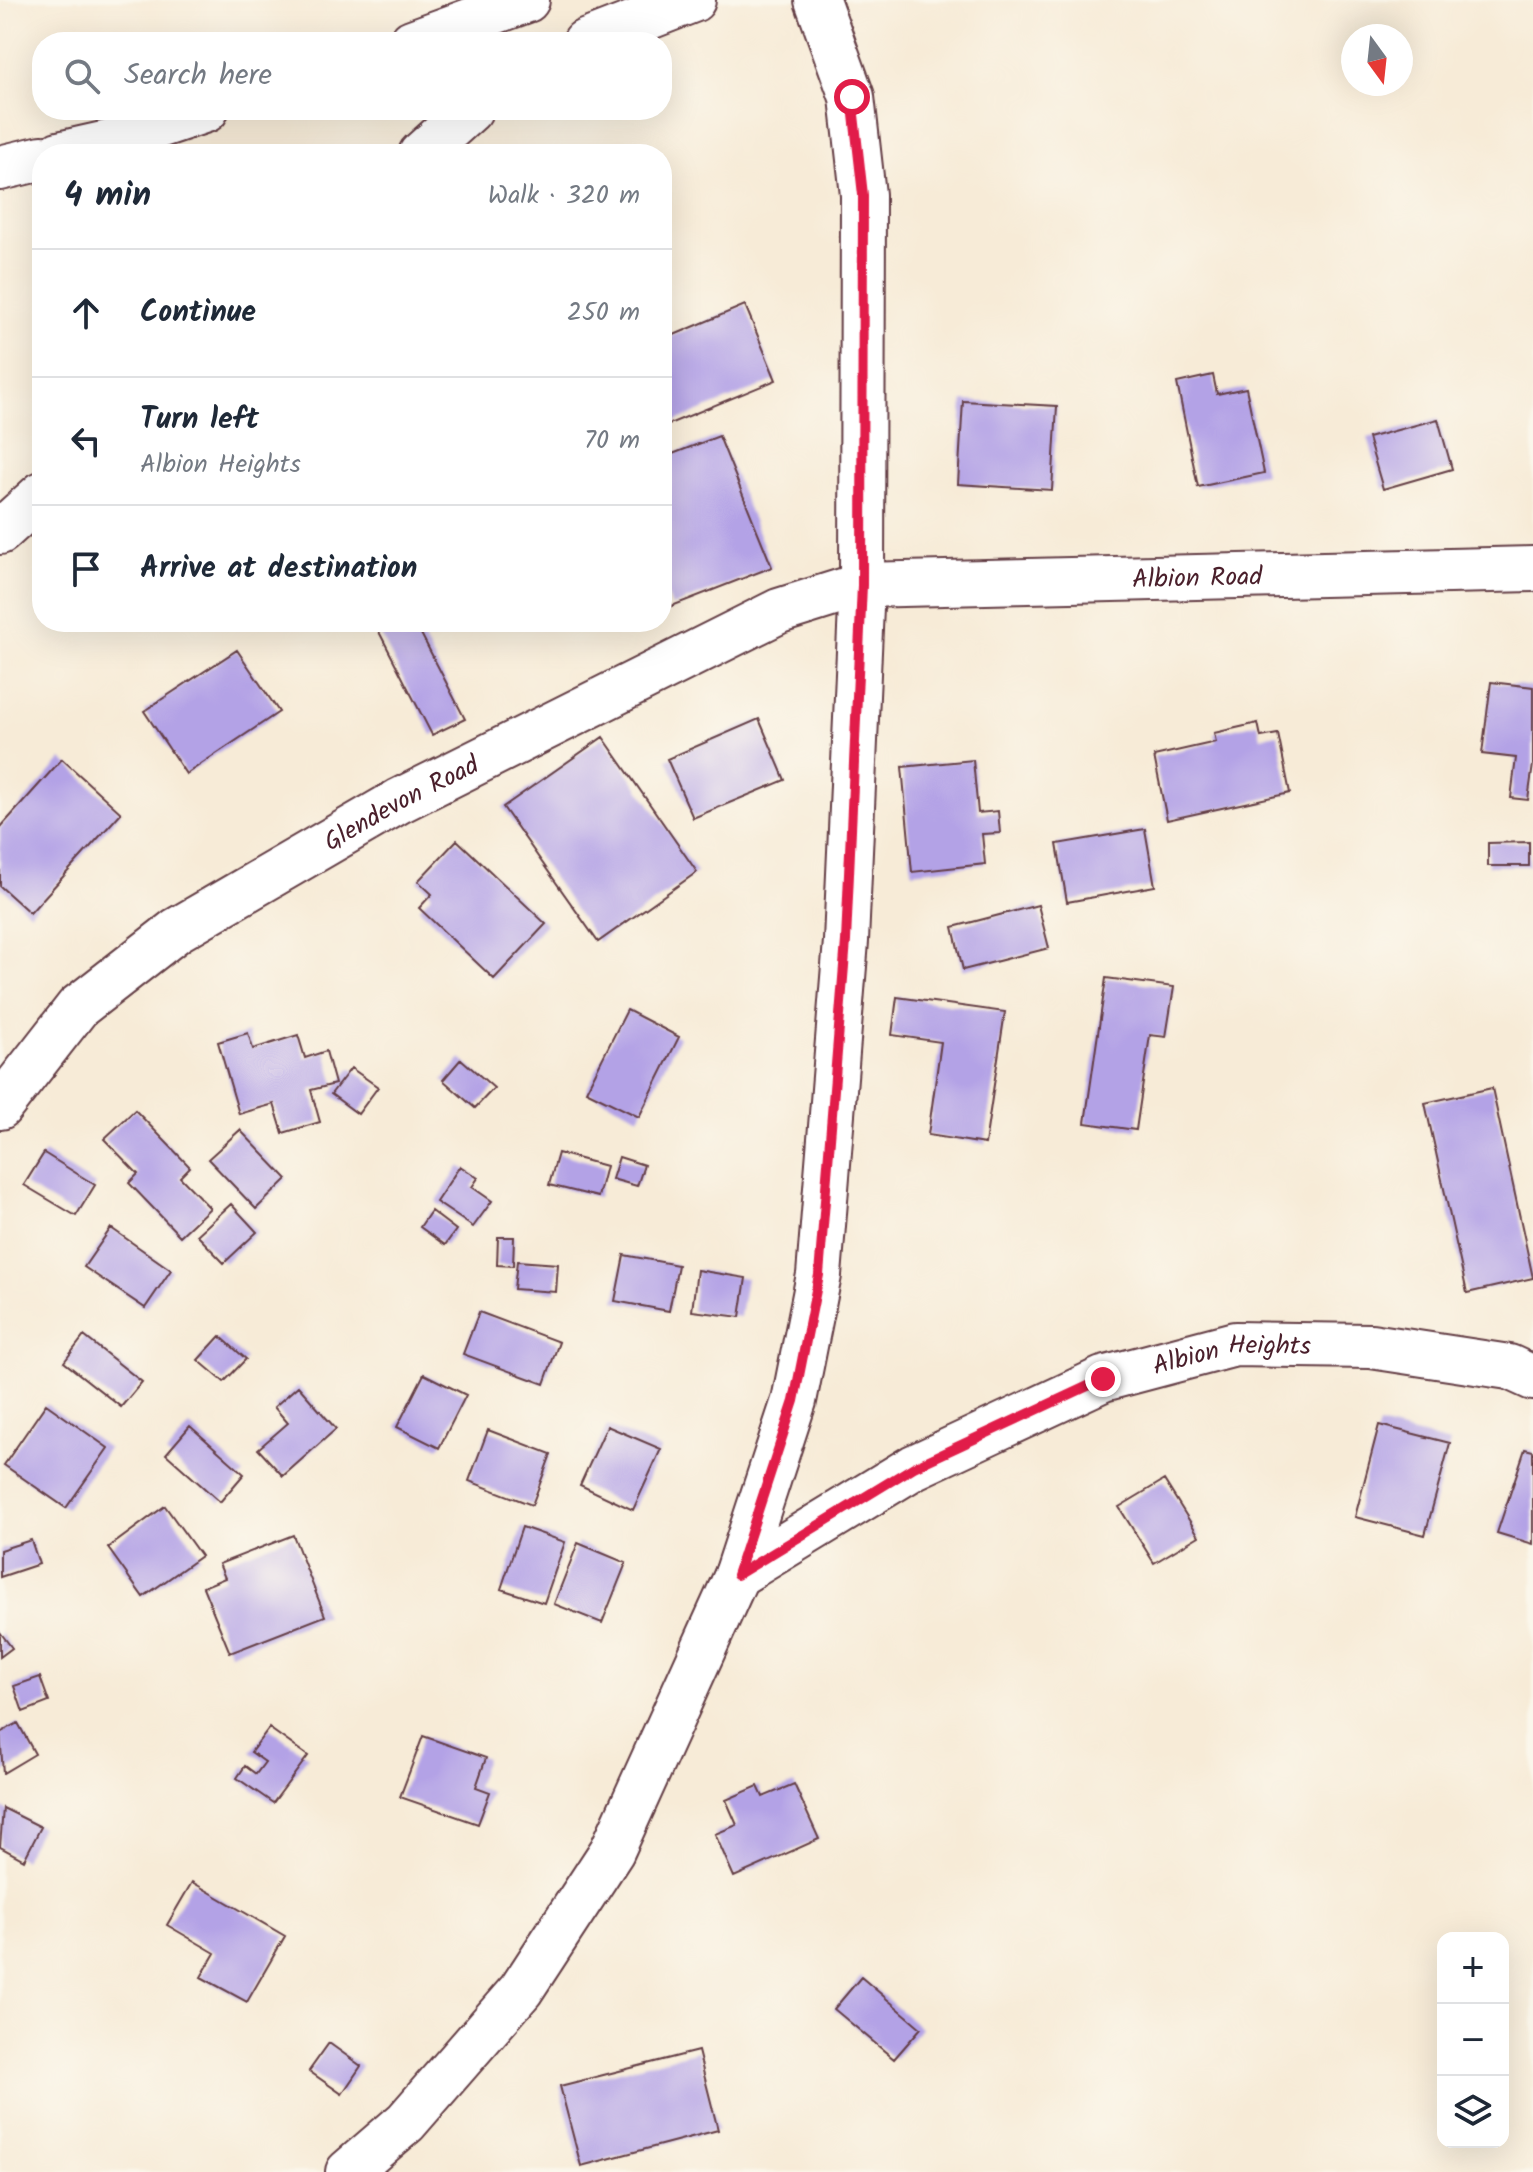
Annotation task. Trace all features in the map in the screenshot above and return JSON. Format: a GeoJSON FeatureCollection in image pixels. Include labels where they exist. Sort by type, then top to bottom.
{"type":"FeatureCollection","features":[{"type":"Feature","properties":{"kind":"street"},"geometry":{"type":"LineString","coordinates":[[439,32],[527,0]]}},
{"type":"Feature","properties":{"kind":"street"},"geometry":{"type":"LineString","coordinates":[[611,32],[693,0]]}},
{"type":"Feature","properties":{"kind":"street"},"geometry":{"type":"LineString","coordinates":[[348,2172],[406,2122],[521,1990],[612,1851],[737,1575],[794,1401],[819,1275],[846,941],[862,585],[863,195],[852,97],[818,2]]}},
{"type":"Feature","properties":{"kind":"street"},"geometry":{"type":"LineString","coordinates":[[104,144],[176,120]]}},
{"type":"Feature","properties":{"kind":"street"},"geometry":{"type":"LineString","coordinates":[[432,144],[459,120]]}},
{"type":"Feature","properties":{"kind":"street"},"geometry":{"type":"LineString","coordinates":[[0,168],[32,160]]}},
{"type":"Feature","properties":{"kind":"street"},"geometry":{"type":"LineString","coordinates":[[0,532],[32,503]]}},
{"type":"Feature","properties":{"kind":"street","name":"Albion Road"},"geometry":{"type":"LineString","coordinates":[[862,585],[1533,569]]}},
{"type":"Feature","properties":{"kind":"street","name":"Glendevon Road"},"geometry":{"type":"LineString","coordinates":[[0,1107],[78,1007],[177,930],[399,801],[779,611],[862,585]]}},
{"type":"Feature","properties":{"kind":"street","name":"Albion Heights"},"geometry":{"type":"LineString","coordinates":[[737,1575],[914,1467],[1103,1379],[1235,1344],[1371,1346],[1509,1367],[1533,1378]]}},
{"type":"Feature","properties":{"kind":"building"},"geometry":{"type":"Polygon","coordinates":[[[745,305],[776,380],[672,423],[672,336],[745,305]]]}},
{"type":"Feature","properties":{"kind":"building"},"geometry":{"type":"Polygon","coordinates":[[[1213,375],[1217,394],[1246,388],[1264,473],[1198,487],[1177,383],[1213,375]]]}},
{"type":"Feature","properties":{"kind":"building"},"geometry":{"type":"Polygon","coordinates":[[[963,401],[1057,406],[1052,490],[958,484],[963,401]]]}},
{"type":"Feature","properties":{"kind":"building"},"geometry":{"type":"Polygon","coordinates":[[[1438,419],[1452,469],[1383,489],[1368,438],[1438,419]]]}},
{"type":"Feature","properties":{"kind":"building"},"geometry":{"type":"Polygon","coordinates":[[[719,436],[772,567],[672,606],[672,454],[719,436]]]}},
{"type":"Feature","properties":{"kind":"building"},"geometry":{"type":"Polygon","coordinates":[[[379,632],[420,632],[465,719],[432,735],[379,632]]]}},
{"type":"Feature","properties":{"kind":"building"},"geometry":{"type":"Polygon","coordinates":[[[237,650],[279,712],[186,774],[144,711],[237,650]]]}},
{"type":"Feature","properties":{"kind":"building"},"geometry":{"type":"Polygon","coordinates":[[[1491,682],[1533,687],[1533,765],[1528,800],[1511,798],[1516,758],[1482,754],[1491,682]]]}},
{"type":"Feature","properties":{"kind":"building"},"geometry":{"type":"Polygon","coordinates":[[[759,719],[785,780],[693,818],[667,759],[759,719]]]}},
{"type":"Feature","properties":{"kind":"building"},"geometry":{"type":"Polygon","coordinates":[[[1258,723],[1261,737],[1278,734],[1290,793],[1167,820],[1154,756],[1216,742],[1214,733],[1258,723]]]}},
{"type":"Feature","properties":{"kind":"building"},"geometry":{"type":"Polygon","coordinates":[[[603,737],[697,872],[598,942],[503,807],[603,737]]]}},
{"type":"Feature","properties":{"kind":"building"},"geometry":{"type":"Polygon","coordinates":[[[62,759],[121,813],[30,913],[0,886],[0,828],[62,759]]]}},
{"type":"Feature","properties":{"kind":"building"},"geometry":{"type":"Polygon","coordinates":[[[973,760],[978,813],[998,811],[1000,833],[982,834],[985,864],[912,872],[902,767],[973,760]]]}},
{"type":"Feature","properties":{"kind":"building"},"geometry":{"type":"Polygon","coordinates":[[[1145,829],[1155,886],[1067,902],[1057,844],[1145,829]]]}},
{"type":"Feature","properties":{"kind":"building"},"geometry":{"type":"Polygon","coordinates":[[[457,840],[546,924],[494,979],[419,908],[432,894],[418,881],[457,840]]]}},
{"type":"Feature","properties":{"kind":"building"},"geometry":{"type":"Polygon","coordinates":[[[1529,842],[1529,866],[1488,866],[1488,843],[1529,842]]]}},
{"type":"Feature","properties":{"kind":"building"},"geometry":{"type":"Polygon","coordinates":[[[1038,905],[1049,948],[963,970],[953,927],[1038,905]]]}},
{"type":"Feature","properties":{"kind":"building"},"geometry":{"type":"Polygon","coordinates":[[[1106,978],[1174,987],[1166,1037],[1150,1035],[1136,1130],[1085,1123],[1106,978]]]}},
{"type":"Feature","properties":{"kind":"building"},"geometry":{"type":"Polygon","coordinates":[[[897,997],[1005,1012],[985,1144],[928,1135],[941,1042],[892,1035],[897,997]]]}},
{"type":"Feature","properties":{"kind":"building"},"geometry":{"type":"Polygon","coordinates":[[[627,1010],[679,1037],[639,1117],[586,1091],[627,1010]]]}},
{"type":"Feature","properties":{"kind":"building"},"geometry":{"type":"Polygon","coordinates":[[[248,1033],[253,1049],[298,1035],[305,1058],[326,1051],[335,1084],[311,1090],[320,1122],[283,1133],[274,1104],[239,1114],[218,1042],[248,1033]]]}},
{"type":"Feature","properties":{"kind":"building"},"geometry":{"type":"Polygon","coordinates":[[[461,1059],[494,1088],[475,1108],[443,1080],[461,1059]]]}},
{"type":"Feature","properties":{"kind":"building"},"geometry":{"type":"Polygon","coordinates":[[[351,1068],[378,1087],[358,1114],[331,1094],[351,1068]]]}},
{"type":"Feature","properties":{"kind":"building"},"geometry":{"type":"Polygon","coordinates":[[[1492,1088],[1533,1278],[1467,1293],[1425,1103],[1492,1088]]]}},
{"type":"Feature","properties":{"kind":"building"},"geometry":{"type":"Polygon","coordinates":[[[135,1110],[190,1167],[180,1177],[210,1208],[180,1236],[129,1183],[138,1174],[104,1139],[135,1110]]]}},
{"type":"Feature","properties":{"kind":"building"},"geometry":{"type":"Polygon","coordinates":[[[240,1130],[287,1179],[256,1209],[208,1159],[240,1130]]]}},
{"type":"Feature","properties":{"kind":"building"},"geometry":{"type":"Polygon","coordinates":[[[44,1153],[95,1185],[76,1216],[24,1185],[44,1153]]]}},
{"type":"Feature","properties":{"kind":"building"},"geometry":{"type":"Polygon","coordinates":[[[558,1153],[606,1166],[598,1197],[549,1185],[558,1153]]]}},
{"type":"Feature","properties":{"kind":"building"},"geometry":{"type":"Polygon","coordinates":[[[619,1157],[644,1165],[637,1186],[612,1179],[619,1157]]]}},
{"type":"Feature","properties":{"kind":"building"},"geometry":{"type":"Polygon","coordinates":[[[460,1166],[478,1178],[472,1187],[492,1201],[473,1227],[436,1202],[460,1166]]]}},
{"type":"Feature","properties":{"kind":"building"},"geometry":{"type":"Polygon","coordinates":[[[231,1204],[257,1232],[224,1263],[197,1235],[231,1204]]]}},
{"type":"Feature","properties":{"kind":"building"},"geometry":{"type":"Polygon","coordinates":[[[431,1211],[456,1230],[445,1245],[420,1227],[431,1211]]]}},
{"type":"Feature","properties":{"kind":"building"},"geometry":{"type":"Polygon","coordinates":[[[111,1228],[171,1270],[145,1308],[84,1267],[111,1228]]]}},
{"type":"Feature","properties":{"kind":"building"},"geometry":{"type":"Polygon","coordinates":[[[498,1237],[514,1237],[513,1266],[497,1265],[498,1237]]]}},
{"type":"Feature","properties":{"kind":"building"},"geometry":{"type":"Polygon","coordinates":[[[624,1255],[678,1265],[669,1311],[615,1301],[624,1255]]]}},
{"type":"Feature","properties":{"kind":"building"},"geometry":{"type":"Polygon","coordinates":[[[517,1261],[558,1264],[556,1292],[514,1289],[517,1261]]]}},
{"type":"Feature","properties":{"kind":"building"},"geometry":{"type":"Polygon","coordinates":[[[697,1270],[746,1278],[740,1317],[692,1311],[697,1270]]]}},
{"type":"Feature","properties":{"kind":"building"},"geometry":{"type":"Polygon","coordinates":[[[479,1312],[559,1342],[544,1384],[463,1354],[479,1312]]]}},
{"type":"Feature","properties":{"kind":"building"},"geometry":{"type":"Polygon","coordinates":[[[84,1336],[142,1382],[121,1407],[64,1362],[84,1336]]]}},
{"type":"Feature","properties":{"kind":"building"},"geometry":{"type":"Polygon","coordinates":[[[220,1336],[246,1359],[224,1382],[198,1360],[220,1336]]]}},
{"type":"Feature","properties":{"kind":"building"},"geometry":{"type":"Polygon","coordinates":[[[424,1374],[466,1395],[439,1448],[397,1427],[424,1374]]]}},
{"type":"Feature","properties":{"kind":"building"},"geometry":{"type":"Polygon","coordinates":[[[298,1386],[336,1429],[283,1476],[258,1449],[288,1423],[274,1407],[298,1386]]]}},
{"type":"Feature","properties":{"kind":"building"},"geometry":{"type":"Polygon","coordinates":[[[46,1404],[108,1448],[66,1508],[4,1465],[46,1404]]]}},
{"type":"Feature","properties":{"kind":"building"},"geometry":{"type":"Polygon","coordinates":[[[1379,1425],[1450,1443],[1425,1535],[1355,1517],[1379,1425]]]}},
{"type":"Feature","properties":{"kind":"building"},"geometry":{"type":"Polygon","coordinates":[[[190,1426],[244,1474],[220,1502],[166,1454],[190,1426]]]}},
{"type":"Feature","properties":{"kind":"building"},"geometry":{"type":"Polygon","coordinates":[[[607,1426],[661,1449],[633,1510],[580,1485],[607,1426]]]}},
{"type":"Feature","properties":{"kind":"building"},"geometry":{"type":"Polygon","coordinates":[[[488,1430],[551,1454],[532,1505],[469,1481],[488,1430]]]}},
{"type":"Feature","properties":{"kind":"building"},"geometry":{"type":"Polygon","coordinates":[[[1525,1449],[1533,1451],[1533,1544],[1497,1533],[1525,1449]]]}},
{"type":"Feature","properties":{"kind":"building"},"geometry":{"type":"Polygon","coordinates":[[[1164,1480],[1199,1536],[1154,1563],[1119,1507],[1164,1480]]]}},
{"type":"Feature","properties":{"kind":"building"},"geometry":{"type":"Polygon","coordinates":[[[165,1506],[201,1556],[143,1597],[108,1548],[165,1506]]]}},
{"type":"Feature","properties":{"kind":"building"},"geometry":{"type":"Polygon","coordinates":[[[522,1527],[565,1542],[544,1603],[501,1589],[522,1527]]]}},
{"type":"Feature","properties":{"kind":"building"},"geometry":{"type":"Polygon","coordinates":[[[293,1535],[325,1616],[230,1653],[203,1587],[225,1578],[219,1564],[293,1535]]]}},
{"type":"Feature","properties":{"kind":"building"},"geometry":{"type":"Polygon","coordinates":[[[31,1540],[39,1564],[0,1577],[0,1550],[31,1540]]]}},
{"type":"Feature","properties":{"kind":"building"},"geometry":{"type":"Polygon","coordinates":[[[578,1543],[626,1563],[602,1623],[554,1604],[578,1543]]]}},
{"type":"Feature","properties":{"kind":"building"},"geometry":{"type":"Polygon","coordinates":[[[0,1632],[12,1648],[0,1657],[0,1632]]]}},
{"type":"Feature","properties":{"kind":"building"},"geometry":{"type":"Polygon","coordinates":[[[40,1677],[49,1702],[23,1712],[14,1686],[40,1677]]]}},
{"type":"Feature","properties":{"kind":"building"},"geometry":{"type":"Polygon","coordinates":[[[18,1723],[35,1754],[3,1773],[0,1733],[18,1723]]]}},
{"type":"Feature","properties":{"kind":"building"},"geometry":{"type":"Polygon","coordinates":[[[269,1728],[308,1756],[273,1803],[237,1778],[245,1766],[256,1774],[265,1762],[251,1752],[269,1728]]]}},
{"type":"Feature","properties":{"kind":"building"},"geometry":{"type":"Polygon","coordinates":[[[423,1736],[486,1758],[476,1787],[490,1792],[478,1824],[400,1797],[423,1736]]]}},
{"type":"Feature","properties":{"kind":"building"},"geometry":{"type":"Polygon","coordinates":[[[794,1784],[819,1839],[734,1877],[715,1834],[737,1825],[726,1800],[758,1786],[763,1797],[794,1784]]]}},
{"type":"Feature","properties":{"kind":"building"},"geometry":{"type":"Polygon","coordinates":[[[3,1808],[41,1827],[24,1860],[0,1847],[3,1808]]]}},
{"type":"Feature","properties":{"kind":"building"},"geometry":{"type":"Polygon","coordinates":[[[192,1882],[285,1936],[247,2002],[201,1977],[215,1953],[167,1925],[192,1882]]]}},
{"type":"Feature","properties":{"kind":"building"},"geometry":{"type":"Polygon","coordinates":[[[861,1977],[921,2028],[894,2059],[834,2009],[861,1977]]]}},
{"type":"Feature","properties":{"kind":"building"},"geometry":{"type":"Polygon","coordinates":[[[329,2043],[361,2066],[342,2094],[309,2071],[329,2043]]]}},
{"type":"Feature","properties":{"kind":"building"},"geometry":{"type":"Polygon","coordinates":[[[698,2051],[718,2130],[581,2166],[560,2086],[698,2051]]]}},
{"type":"Feature","properties":{"kind":"route"},"geometry":{"type":"LineString","coordinates":[[852,97],[863,195],[862,585],[846,941],[819,1275],[794,1401],[737,1575],[914,1467],[1103,1379]]}}]}
